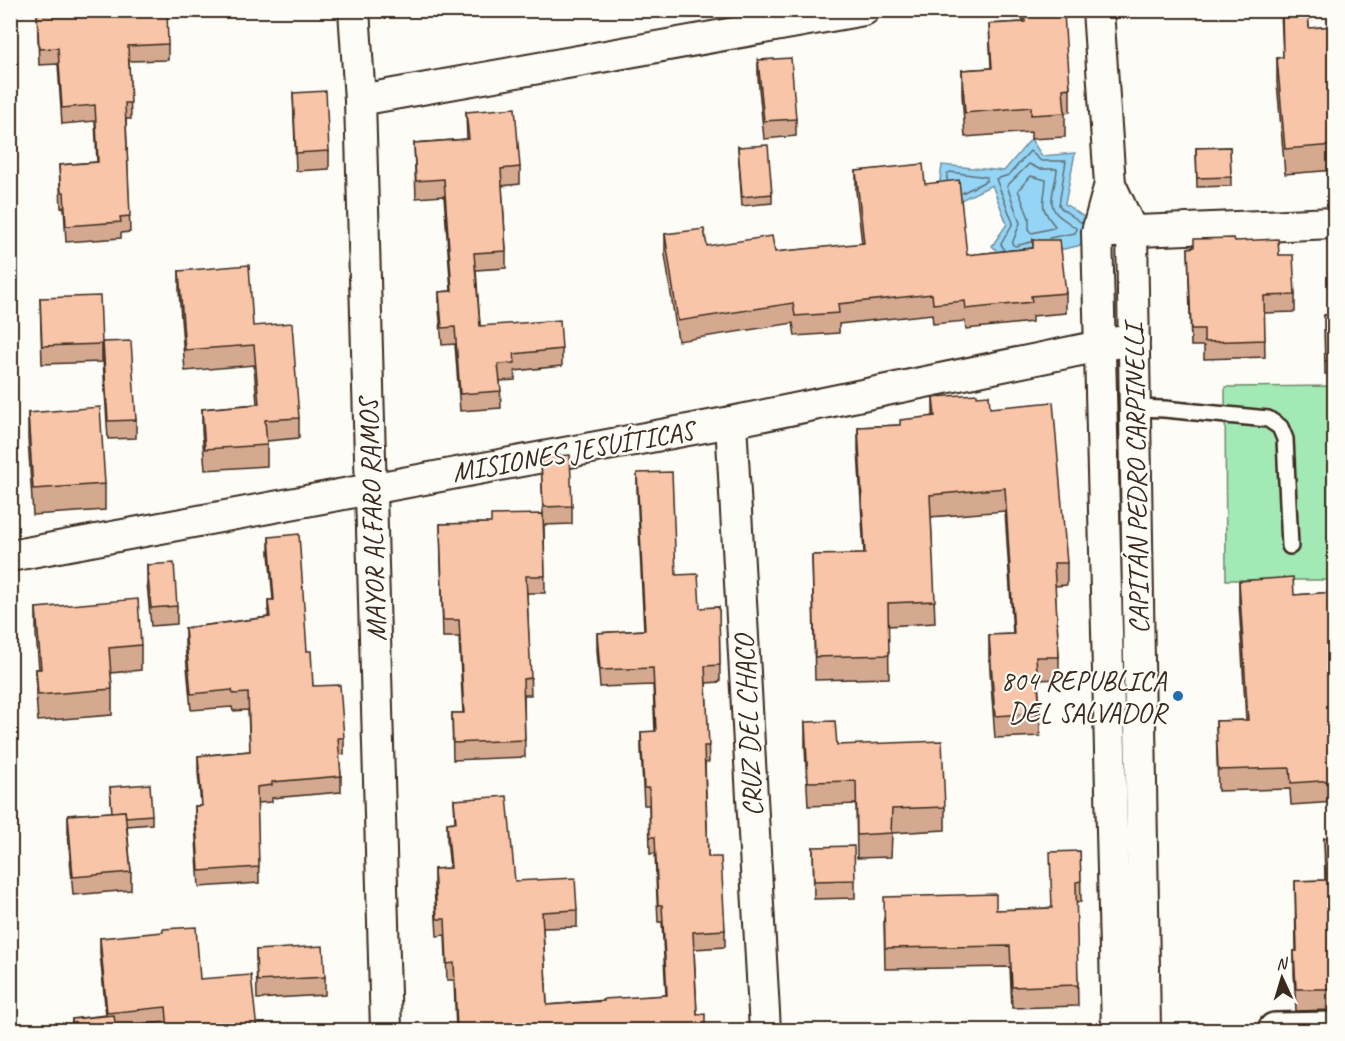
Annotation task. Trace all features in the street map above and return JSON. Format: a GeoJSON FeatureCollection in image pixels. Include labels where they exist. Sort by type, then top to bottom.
{"type":"FeatureCollection","features":[{"type":"Feature","properties":{"kind":"street","name":"MAYOR ALFARO RAMOS"},"geometry":{"type":"LineString","coordinates":[[354,10],[360,100],[386,1030]]}},
{"type":"Feature","properties":{"kind":"street"},"geometry":{"type":"LineString","coordinates":[[360,100],[864,10]]}},
{"type":"Feature","properties":{"kind":"street","name":"CAPITÁN PEDRO CARPINELLI"},"geometry":{"type":"LineString","coordinates":[[1098,10],[1110,184],[1097,232],[1117,1030]]}},
{"type":"Feature","properties":{"kind":"street","name":"CAPITÁN PEDRO CARPINELLI"},"geometry":{"type":"LineString","coordinates":[[1110,184],[1132,231],[1145,1030]]}},
{"type":"Feature","properties":{"kind":"street"},"geometry":{"type":"LineString","coordinates":[[1097,232],[1335,223]]}},
{"type":"Feature","properties":{"kind":"street","name":"MISIONES JESUÍTICAS"},"geometry":{"type":"LineString","coordinates":[[10,556],[731,422],[1134,339]]}},
{"type":"Feature","properties":{"kind":"street","name":"CRUZ DEL CHACO"},"geometry":{"type":"LineString","coordinates":[[731,422],[765,1030]]}},
{"type":"Feature","properties":{"kind":"street"},"geometry":{"type":"LineString","coordinates":[[1110,770],[1141,771]]}},
{"type":"Feature","properties":{"kind":"street"},"geometry":{"type":"LineString","coordinates":[[1275,1030],[1335,1029]]}},
{"type":"Feature","properties":{"kind":"lane"},"geometry":{"type":"LineString","coordinates":[[1135,408],[1268,418],[1280,427],[1285,440],[1290,546]]}},
{"type":"Feature","properties":{"kind":"green space"},"geometry":{"type":"Polygon","coordinates":[[[1334,386],[1334,580],[1226,580],[1225,387],[1334,386]]]}},
{"type":"Feature","properties":{"kind":"green space"},"geometry":{"type":"Polygon","coordinates":[[[1121,413],[1126,727],[1122,727],[1114,416],[1121,413]]]}},
{"type":"Feature","properties":{"kind":"water"},"geometry":{"type":"Polygon","coordinates":[[[1031,139],[1042,156],[1075,153],[1065,204],[1109,234],[1106,240],[1007,261],[992,246],[1007,224],[992,185],[959,201],[938,196],[942,165],[1004,171],[1031,139]]]}},
{"type":"Feature","properties":{"kind":"building"},"geometry":{"type":"Polygon","coordinates":[[[37,10],[167,10],[168,44],[128,46],[131,103],[125,103],[130,216],[120,217],[121,222],[66,226],[64,192],[61,192],[59,165],[98,162],[95,105],[62,108],[58,48],[39,49],[37,10]]]}},
{"type":"Feature","properties":{"kind":"building"},"geometry":{"type":"Polygon","coordinates":[[[1024,10],[1058,10],[1058,13],[1064,13],[1070,88],[1063,89],[1065,113],[1031,115],[1031,107],[965,113],[962,70],[992,68],[989,24],[1025,22],[1024,10]]]}},
{"type":"Feature","properties":{"kind":"building"},"geometry":{"type":"Polygon","coordinates":[[[1282,10],[1308,10],[1309,28],[1335,26],[1335,145],[1285,149],[1277,58],[1283,57],[1282,10]]]}},
{"type":"Feature","properties":{"kind":"building"},"geometry":{"type":"Polygon","coordinates":[[[791,58],[796,119],[764,121],[758,60],[791,58]]]}},
{"type":"Feature","properties":{"kind":"building"},"geometry":{"type":"Polygon","coordinates":[[[326,91],[329,151],[296,153],[293,93],[326,91]]]}},
{"type":"Feature","properties":{"kind":"building"},"geometry":{"type":"Polygon","coordinates":[[[515,108],[520,167],[501,169],[506,251],[474,253],[480,326],[560,320],[562,349],[514,354],[515,363],[498,364],[501,391],[460,394],[455,327],[442,328],[439,292],[452,291],[444,179],[416,181],[414,143],[469,139],[466,112],[515,108]]]}},
{"type":"Feature","properties":{"kind":"building"},"geometry":{"type":"Polygon","coordinates":[[[768,145],[772,194],[742,197],[738,147],[768,145]]]}},
{"type":"Feature","properties":{"kind":"building"},"geometry":{"type":"Polygon","coordinates":[[[1230,147],[1231,177],[1197,178],[1196,148],[1230,147]]]}},
{"type":"Feature","properties":{"kind":"building"},"geometry":{"type":"Polygon","coordinates":[[[923,164],[925,184],[959,180],[967,255],[1033,248],[1033,240],[1060,240],[1066,293],[1031,296],[1032,302],[966,309],[965,301],[933,304],[932,294],[838,304],[839,313],[795,316],[793,303],[678,321],[665,234],[704,229],[707,246],[772,236],[775,252],[864,243],[856,171],[923,164]]]}},
{"type":"Feature","properties":{"kind":"building"},"geometry":{"type":"Polygon","coordinates":[[[1234,238],[1235,241],[1278,239],[1279,255],[1293,255],[1295,295],[1264,296],[1265,340],[1204,342],[1204,329],[1191,329],[1188,248],[1194,247],[1194,239],[1234,238]]]}},
{"type":"Feature","properties":{"kind":"building"},"geometry":{"type":"Polygon","coordinates":[[[249,265],[253,326],[292,323],[299,418],[265,420],[267,445],[205,449],[202,409],[259,404],[254,345],[185,350],[179,271],[249,265]]]}},
{"type":"Feature","properties":{"kind":"building"},"geometry":{"type":"Polygon","coordinates":[[[100,296],[102,344],[42,346],[40,298],[100,296]]]}},
{"type":"Feature","properties":{"kind":"building"},"geometry":{"type":"Polygon","coordinates":[[[1324,315],[1335,315],[1335,361],[1325,361],[1324,315]]]}},
{"type":"Feature","properties":{"kind":"building"},"geometry":{"type":"Polygon","coordinates":[[[131,341],[136,420],[108,421],[103,342],[131,341]]]}},
{"type":"Feature","properties":{"kind":"building"},"geometry":{"type":"Polygon","coordinates":[[[977,394],[977,396],[989,395],[990,408],[1053,402],[1067,563],[1054,563],[1059,657],[1036,657],[1040,713],[995,716],[989,635],[1014,634],[1005,488],[930,495],[935,601],[888,603],[889,655],[815,657],[812,555],[865,554],[858,427],[900,425],[900,420],[935,416],[933,397],[977,394]]]}},
{"type":"Feature","properties":{"kind":"building"},"geometry":{"type":"Polygon","coordinates":[[[100,407],[105,484],[33,489],[28,413],[100,407]]]}},
{"type":"Feature","properties":{"kind":"building"},"geometry":{"type":"Polygon","coordinates":[[[570,455],[572,506],[543,507],[541,457],[570,455]]]}},
{"type":"Feature","properties":{"kind":"building"},"geometry":{"type":"Polygon","coordinates":[[[672,472],[676,575],[698,574],[700,608],[719,607],[720,665],[705,666],[709,746],[704,746],[708,857],[721,857],[725,930],[693,932],[697,1015],[705,1014],[705,1030],[457,1030],[454,963],[447,964],[445,919],[437,919],[434,869],[451,868],[447,823],[456,822],[454,800],[507,796],[515,881],[575,878],[577,910],[542,912],[547,1005],[667,995],[662,905],[658,905],[655,837],[650,837],[649,788],[644,788],[641,732],[656,731],[653,668],[600,670],[597,633],[645,630],[637,473],[672,472]]]}},
{"type":"Feature","properties":{"kind":"building"},"geometry":{"type":"Polygon","coordinates":[[[543,514],[545,576],[526,576],[531,678],[523,679],[525,740],[453,743],[452,713],[464,713],[459,620],[443,620],[440,524],[491,523],[491,515],[543,514]]]}},
{"type":"Feature","properties":{"kind":"building"},"geometry":{"type":"Polygon","coordinates":[[[299,534],[307,651],[311,651],[313,686],[340,685],[344,738],[338,738],[341,776],[272,782],[272,785],[257,787],[259,867],[199,871],[195,806],[202,806],[198,756],[250,751],[248,693],[233,694],[232,690],[191,694],[185,628],[270,617],[268,600],[274,600],[269,537],[299,534]]]}},
{"type":"Feature","properties":{"kind":"building"},"geometry":{"type":"Polygon","coordinates":[[[174,563],[177,606],[151,608],[147,565],[174,563]]]}},
{"type":"Feature","properties":{"kind":"building"},"geometry":{"type":"Polygon","coordinates":[[[1293,577],[1294,595],[1335,592],[1335,780],[1291,783],[1290,768],[1218,770],[1216,721],[1248,720],[1239,581],[1293,577]]]}},
{"type":"Feature","properties":{"kind":"building"},"geometry":{"type":"Polygon","coordinates":[[[138,599],[141,645],[109,648],[112,689],[38,695],[36,669],[41,669],[36,608],[138,599]]]}},
{"type":"Feature","properties":{"kind":"building"},"geometry":{"type":"Polygon","coordinates":[[[835,721],[837,745],[942,741],[945,807],[892,809],[891,833],[857,835],[856,781],[808,782],[805,722],[835,721]]]}},
{"type":"Feature","properties":{"kind":"building"},"geometry":{"type":"Polygon","coordinates":[[[150,784],[152,815],[126,817],[125,811],[112,812],[110,787],[150,784]]]}},
{"type":"Feature","properties":{"kind":"building"},"geometry":{"type":"Polygon","coordinates":[[[125,811],[131,872],[73,877],[68,815],[125,811]]]}},
{"type":"Feature","properties":{"kind":"building"},"geometry":{"type":"Polygon","coordinates":[[[1324,838],[1335,838],[1335,925],[1331,925],[1334,989],[1296,989],[1295,881],[1326,880],[1324,838]]]}},
{"type":"Feature","properties":{"kind":"building"},"geometry":{"type":"Polygon","coordinates":[[[854,846],[855,880],[814,881],[813,847],[854,846]]]}},
{"type":"Feature","properties":{"kind":"building"},"geometry":{"type":"Polygon","coordinates":[[[1080,851],[1081,881],[1076,882],[1078,985],[1012,987],[1010,946],[885,948],[884,897],[996,894],[996,910],[1052,908],[1050,852],[1080,851]]]}},
{"type":"Feature","properties":{"kind":"building"},"geometry":{"type":"Polygon","coordinates":[[[196,927],[200,979],[251,975],[257,1030],[168,1030],[166,1007],[107,1013],[100,938],[196,927]]]}},
{"type":"Feature","properties":{"kind":"building"},"geometry":{"type":"Polygon","coordinates":[[[323,946],[325,977],[257,981],[256,950],[323,946]]]}},
{"type":"Feature","properties":{"kind":"building"},"geometry":{"type":"Polygon","coordinates":[[[114,1015],[116,1030],[73,1030],[72,1019],[114,1015]]]}},
{"type":"Feature","properties":{"kind":"place","name":"804 REPUBLICA DEL SALVADOR"},"geometry":{"type":"Point","coordinates":[1178,696]}}]}
